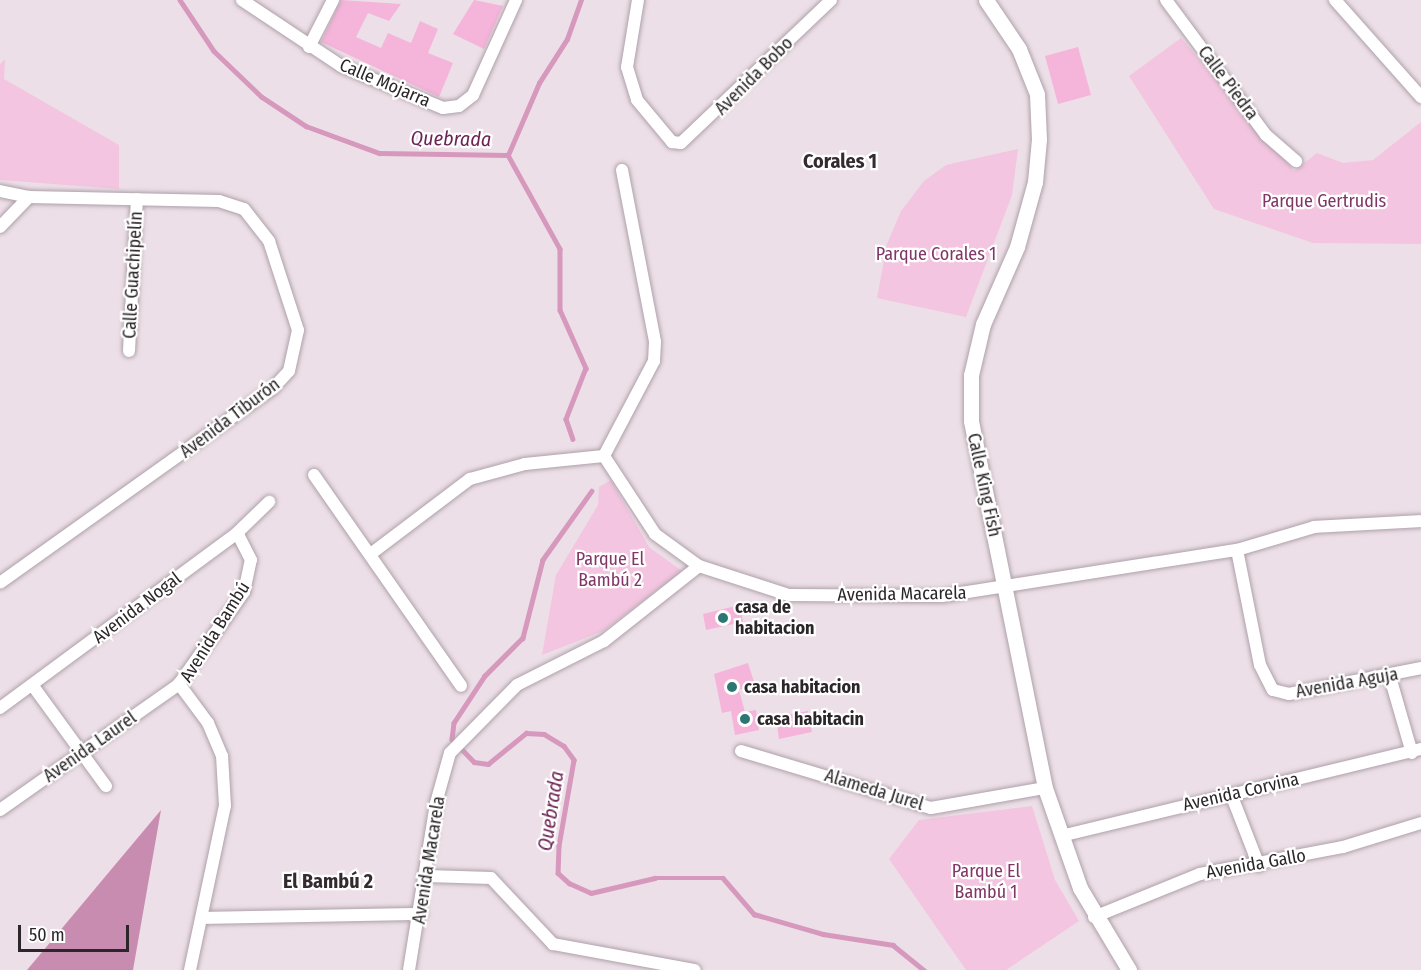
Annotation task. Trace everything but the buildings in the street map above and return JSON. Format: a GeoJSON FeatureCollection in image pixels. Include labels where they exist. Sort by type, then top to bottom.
{"type":"FeatureCollection","features":[{"type":"Feature","properties":{"kind":"street","name":"Calle Mojarra"},"geometry":{"type":"LineString","coordinates":[[242,0],[309,47],[398,92],[443,108],[459,106],[474,95],[516,0]]}},
{"type":"Feature","properties":{"kind":"street"},"geometry":{"type":"LineString","coordinates":[[309,47],[333,0]]}},
{"type":"Feature","properties":{"kind":"street","name":"Avenida Bobo"},"geometry":{"type":"LineString","coordinates":[[638,0],[627,68],[638,100],[672,142],[689,140],[831,0]]}},
{"type":"Feature","properties":{"kind":"street","name":"Calle King Fish"},"geometry":{"type":"LineString","coordinates":[[986,0],[1019,49],[1037,94],[1039,139],[1035,182],[1017,247],[983,324],[971,375],[970,421],[1045,788],[1061,836],[1094,917],[1129,970]]}},
{"type":"Feature","properties":{"kind":"street","name":"Calle Piedra"},"geometry":{"type":"LineString","coordinates":[[1166,0],[1266,135],[1296,161]]}},
{"type":"Feature","properties":{"kind":"street"},"geometry":{"type":"LineString","coordinates":[[1335,0],[1421,97]]}},
{"type":"Feature","properties":{"kind":"street"},"geometry":{"type":"LineString","coordinates":[[604,456],[654,361],[655,342],[622,170]]}},
{"type":"Feature","properties":{"kind":"street","name":"Avenida Tiburón"},"geometry":{"type":"LineString","coordinates":[[0,191],[29,197],[219,201],[244,209],[259,223],[288,290],[298,330],[290,372],[256,402],[0,583]]}},
{"type":"Feature","properties":{"kind":"street"},"geometry":{"type":"LineString","coordinates":[[0,227],[29,197]]}},
{"type":"Feature","properties":{"kind":"street","name":"Calle Guachipelín"},"geometry":{"type":"LineString","coordinates":[[129,351],[137,199]]}},
{"type":"Feature","properties":{"kind":"street"},"geometry":{"type":"LineString","coordinates":[[372,553],[470,479],[525,464],[604,456]]}},
{"type":"Feature","properties":{"kind":"street"},"geometry":{"type":"LineString","coordinates":[[604,456],[655,534],[699,567]]}},
{"type":"Feature","properties":{"kind":"street"},"geometry":{"type":"LineString","coordinates":[[314,475],[372,553],[461,686]]}},
{"type":"Feature","properties":{"kind":"street","name":"Avenida Nogal"},"geometry":{"type":"LineString","coordinates":[[0,708],[33,686],[237,533],[269,502]]}},
{"type":"Feature","properties":{"kind":"street","name":"Avenida Macarela"},"geometry":{"type":"LineString","coordinates":[[409,970],[421,914],[436,803],[450,753],[517,685],[604,641],[699,567],[789,595],[942,596],[1006,590],[1237,550],[1314,527],[1421,521]]}},
{"type":"Feature","properties":{"kind":"street","name":"Avenida Bambú"},"geometry":{"type":"LineString","coordinates":[[190,970],[205,918],[225,806],[222,756],[208,723],[178,684],[244,592],[251,560],[237,533]]}},
{"type":"Feature","properties":{"kind":"street","name":"Avenida Aguja"},"geometry":{"type":"LineString","coordinates":[[1237,550],[1262,673],[1273,690],[1288,694],[1390,677],[1421,668]]}},
{"type":"Feature","properties":{"kind":"street"},"geometry":{"type":"LineString","coordinates":[[1390,677],[1417,751]]}},
{"type":"Feature","properties":{"kind":"street","name":"Avenida Laurel"},"geometry":{"type":"LineString","coordinates":[[0,810],[178,684]]}},
{"type":"Feature","properties":{"kind":"street"},"geometry":{"type":"LineString","coordinates":[[33,686],[105,786]]}},
{"type":"Feature","properties":{"kind":"street","name":"Alameda Jurel"},"geometry":{"type":"LineString","coordinates":[[741,751],[931,808],[1045,788]]}},
{"type":"Feature","properties":{"kind":"street","name":"Avenida Corvina"},"geometry":{"type":"LineString","coordinates":[[1061,836],[1417,751]]}},
{"type":"Feature","properties":{"kind":"street"},"geometry":{"type":"LineString","coordinates":[[1231,794],[1258,866]]}},
{"type":"Feature","properties":{"kind":"street","name":"Avenida Gallo"},"geometry":{"type":"LineString","coordinates":[[1094,917],[1200,874],[1258,866],[1421,823]]}},
{"type":"Feature","properties":{"kind":"street"},"geometry":{"type":"LineString","coordinates":[[427,876],[491,878],[553,944],[695,970]]}},
{"type":"Feature","properties":{"kind":"street"},"geometry":{"type":"LineString","coordinates":[[205,918],[421,914]]}},
{"type":"Feature","properties":{"kind":"green space","name":"Parque Gertrudis"},"geometry":{"type":"Polygon","coordinates":[[[1181,38],[1294,171],[1317,153],[1343,163],[1373,160],[1421,122],[1421,244],[1313,243],[1214,209],[1129,76],[1181,38]]]}},
{"type":"Feature","properties":{"kind":"green space"},"geometry":{"type":"Polygon","coordinates":[[[5,59],[4,79],[119,145],[119,189],[0,180],[0,64],[5,59]]]}},
{"type":"Feature","properties":{"kind":"green space","name":"Parque Corales 1"},"geometry":{"type":"Polygon","coordinates":[[[1018,149],[1012,195],[966,317],[877,298],[887,244],[901,211],[924,181],[946,165],[1018,149]]]}},
{"type":"Feature","properties":{"kind":"green space","name":"Parque El Bambú 2"},"geometry":{"type":"Polygon","coordinates":[[[611,480],[649,547],[682,571],[603,631],[542,655],[556,575],[598,505],[599,487],[611,480]]]}},
{"type":"Feature","properties":{"kind":"green space","name":"Parque El Bambú 1"},"geometry":{"type":"Polygon","coordinates":[[[1032,806],[1055,880],[1079,921],[1006,970],[966,970],[889,859],[919,820],[1032,806]]]}},
{"type":"Feature","properties":{"kind":"shaded area"},"geometry":{"type":"Polygon","coordinates":[[[161,810],[133,970],[27,970],[161,810]]]}},
{"type":"Feature","properties":{"kind":"waterway","name":"Quebrada"},"geometry":{"type":"LineString","coordinates":[[180,0],[214,51],[262,97],[306,126],[379,153],[508,155]]}},
{"type":"Feature","properties":{"kind":"waterway"},"geometry":{"type":"LineString","coordinates":[[508,155],[539,83],[567,39],[581,0]]}},
{"type":"Feature","properties":{"kind":"waterway","name":"Quebrada"},"geometry":{"type":"LineString","coordinates":[[508,155],[560,249],[560,310],[586,368],[566,419],[573,439]]}},
{"type":"Feature","properties":{"kind":"waterway","name":"Quebrada"},"geometry":{"type":"LineString","coordinates":[[592,491],[543,560],[523,638],[485,676],[454,723],[452,739],[474,762],[488,764],[526,733],[544,734],[564,746],[574,760],[559,846],[558,873],[569,883],[591,893],[655,878],[723,878],[754,914],[823,934],[893,945],[924,970]]}},
{"type":"Feature","properties":{"kind":"place","name":"casa de habitacion"},"geometry":{"type":"Point","coordinates":[723,618]}},
{"type":"Feature","properties":{"kind":"place","name":"casa habitacion"},"geometry":{"type":"Point","coordinates":[732,687]}},
{"type":"Feature","properties":{"kind":"place","name":"casa habitacin"},"geometry":{"type":"Point","coordinates":[745,719]}},
{"type":"Feature","properties":{"kind":"district","name":"Corales 1"},"geometry":{"type":"Point","coordinates":[840,161]}},
{"type":"Feature","properties":{"kind":"district","name":"El Bambú 2"},"geometry":{"type":"Point","coordinates":[328,881]}}]}
